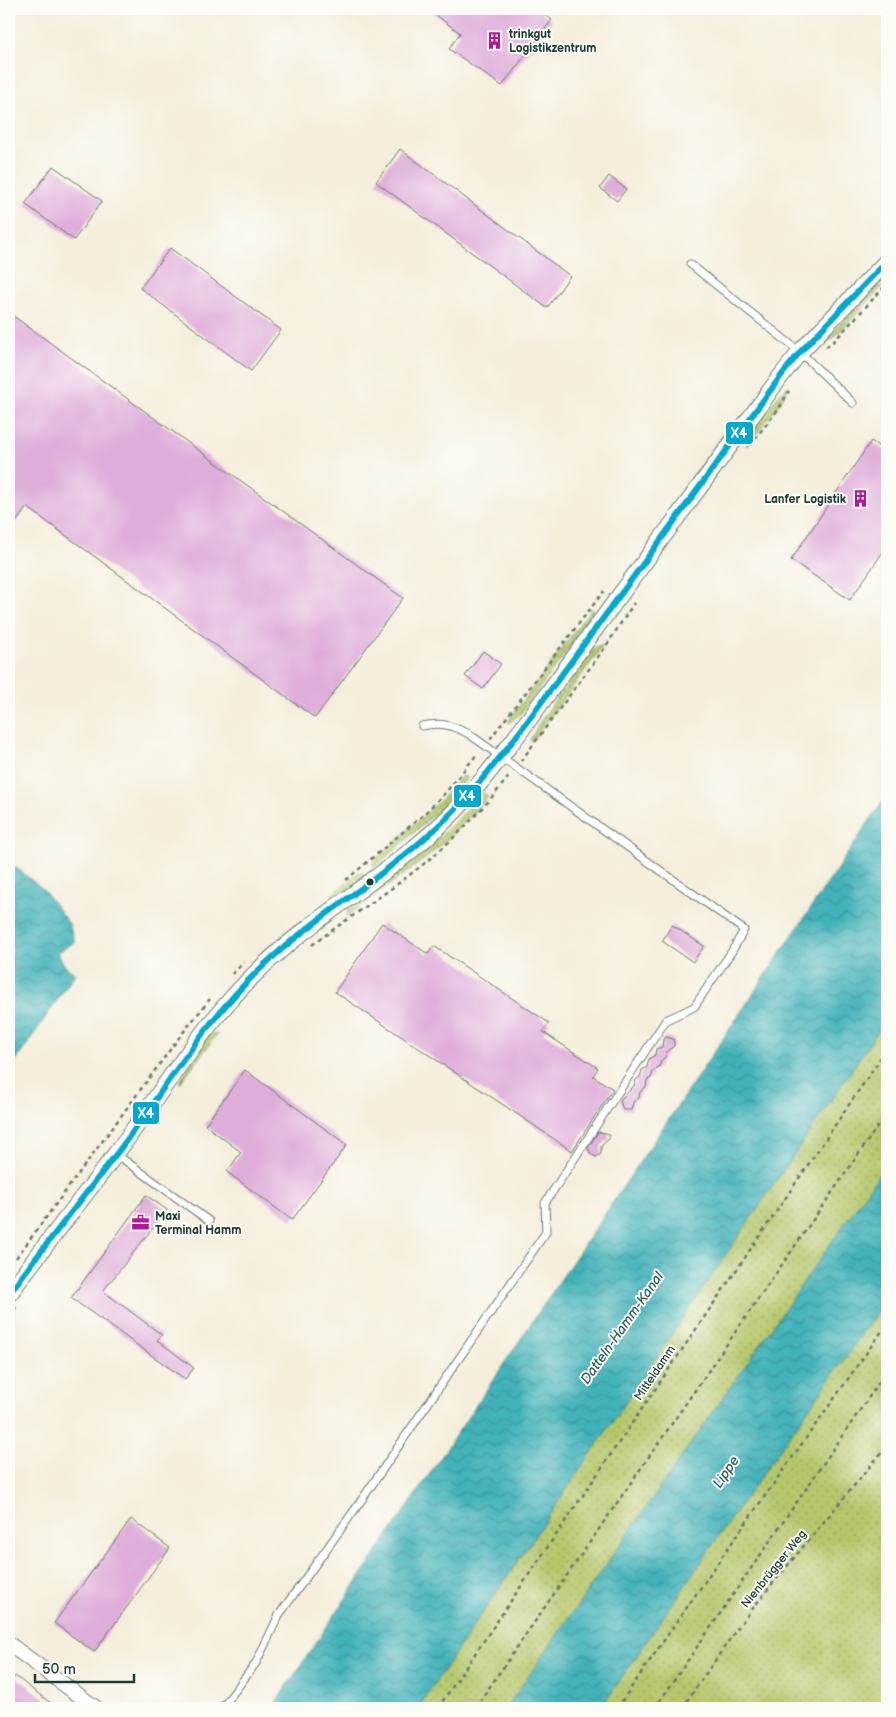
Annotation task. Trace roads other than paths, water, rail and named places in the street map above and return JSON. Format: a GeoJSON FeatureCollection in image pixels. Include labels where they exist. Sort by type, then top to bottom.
{"type":"FeatureCollection","features":[{"type":"Feature","properties":{"kind":"street"},"geometry":{"type":"LineString","coordinates":[[9,1294],[116,1154],[194,1044],[233,996],[293,940],[429,836],[467,798],[769,392],[800,352],[884,255]]}},
{"type":"Feature","properties":{"kind":"street"},"geometry":{"type":"LineString","coordinates":[[9,1644],[96,1708]]}},
{"type":"Feature","properties":{"kind":"lane"},"geometry":{"type":"LineString","coordinates":[[690,264],[800,352],[853,404]]}},
{"type":"Feature","properties":{"kind":"lane"},"geometry":{"type":"LineString","coordinates":[[222,1708],[256,1663],[279,1615],[356,1508],[546,1232],[545,1203],[666,1020],[694,1007],[744,930],[485,744],[469,734],[446,724],[422,726]]}},
{"type":"Feature","properties":{"kind":"lane"},"geometry":{"type":"LineString","coordinates":[[116,1154],[210,1221]]}},
{"type":"Feature","properties":{"kind":"water","name":"Datteln-Hamm-Kanal"},"geometry":{"type":"Polygon","coordinates":[[[887,795],[887,1018],[418,1708],[272,1708],[887,795]]]}},
{"type":"Feature","properties":{"kind":"water"},"geometry":{"type":"Polygon","coordinates":[[[9,862],[42,888],[69,924],[75,942],[58,952],[64,965],[75,974],[9,1071],[9,862]]]}},
{"type":"Feature","properties":{"kind":"water","name":"Lippe"},"geometry":{"type":"Polygon","coordinates":[[[887,1163],[887,1299],[734,1514],[601,1708],[506,1708],[887,1163]]]}},
{"type":"Feature","properties":{"kind":"place","name":"trinkgut Logistikzentrum"},"geometry":{"type":"Point","coordinates":[495,41]}},
{"type":"Feature","properties":{"kind":"place","name":"Lanfer Logistik"},"geometry":{"type":"Point","coordinates":[860,499]}},
{"type":"Feature","properties":{"kind":"place","name":"Maxi Terminal Hamm"},"geometry":{"type":"Point","coordinates":[141,1223]}}]}
